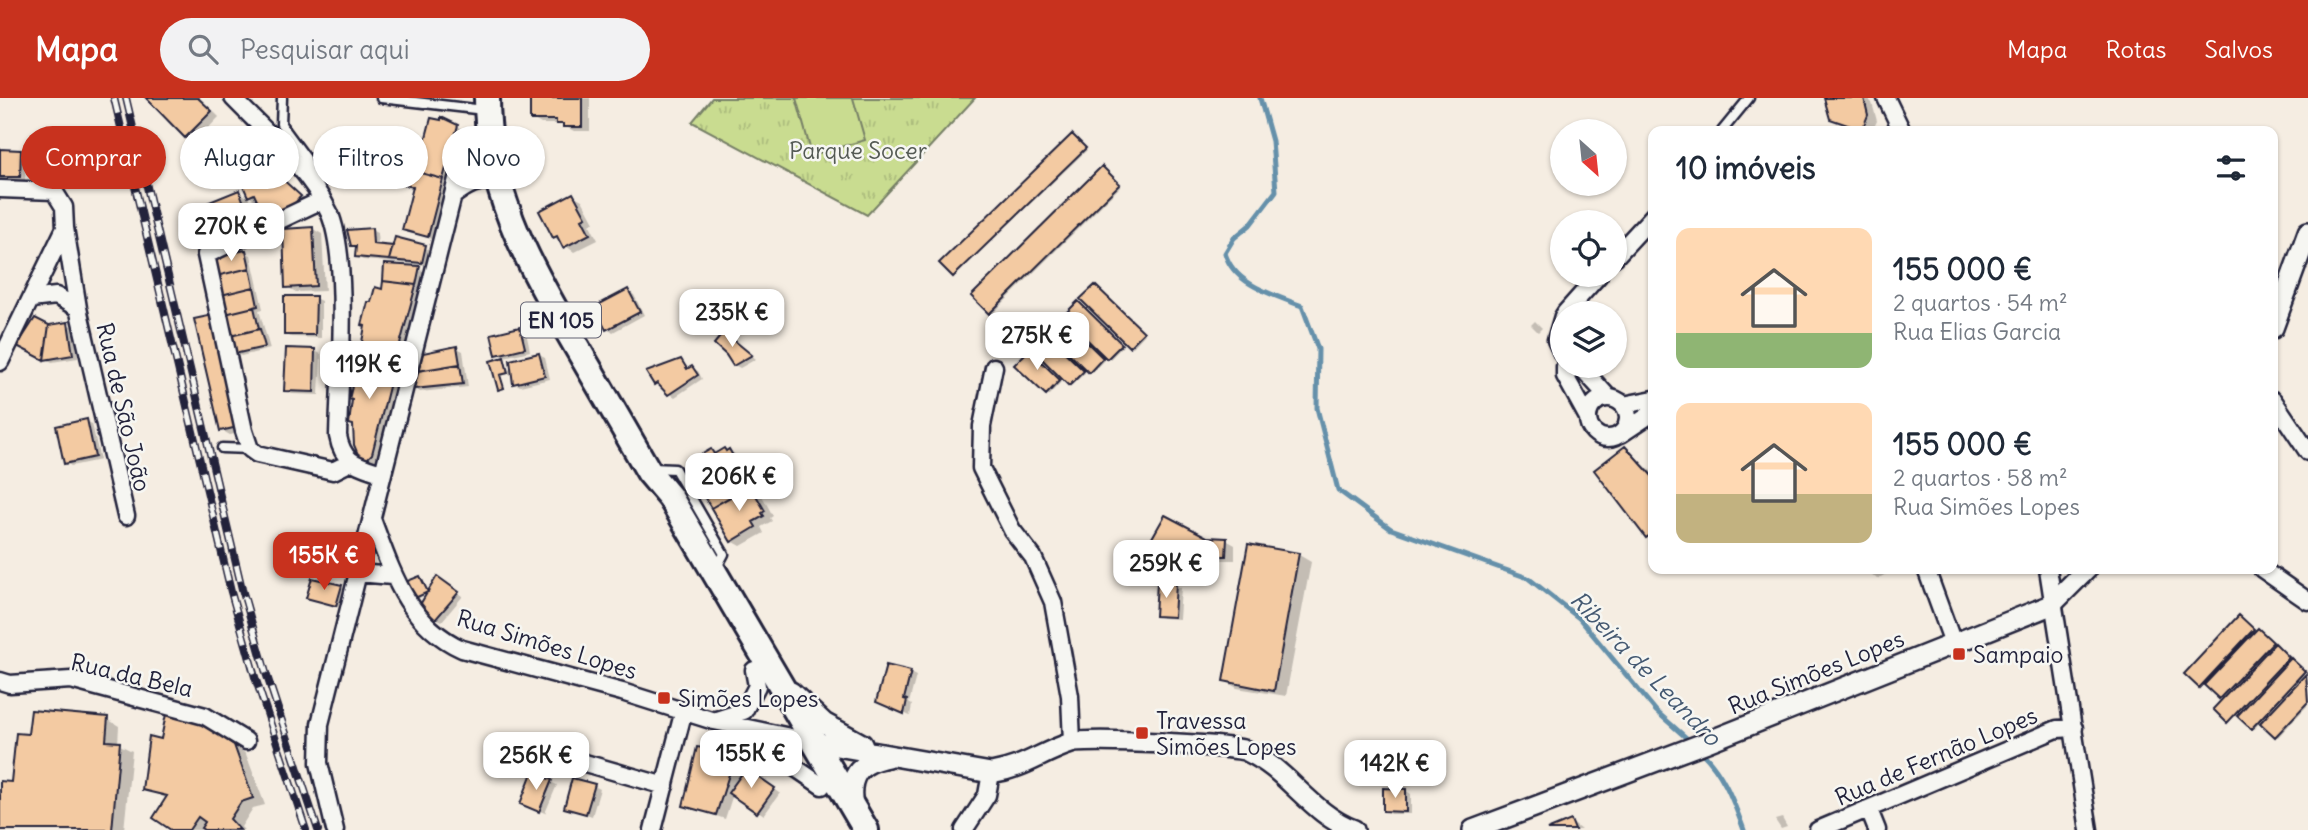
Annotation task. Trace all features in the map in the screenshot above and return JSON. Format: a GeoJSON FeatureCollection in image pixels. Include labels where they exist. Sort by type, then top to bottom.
{"type":"FeatureCollection","features":[{"type":"Feature","properties":{"kind":"main road","name":"EN 105"},"geometry":{"type":"LineString","coordinates":[[500,189],[511,226],[537,278],[648,470],[670,497],[714,572],[765,673]]}},
{"type":"Feature","properties":{"kind":"main road","name":"EN 105"},"geometry":{"type":"LineString","coordinates":[[648,470],[659,503],[765,673],[852,822],[866,830]]}},
{"type":"Feature","properties":{"kind":"main road","name":"EN 105"},"geometry":{"type":"LineString","coordinates":[[806,744],[852,822]]}},
{"type":"Feature","properties":{"kind":"street"},"geometry":{"type":"LineString","coordinates":[[233,98],[311,181],[330,214],[337,246],[340,285],[338,436],[341,452],[349,463],[381,473]]}},
{"type":"Feature","properties":{"kind":"street"},"geometry":{"type":"LineString","coordinates":[[1886,98],[1900,126]]}},
{"type":"Feature","properties":{"kind":"street"},"geometry":{"type":"LineString","coordinates":[[335,830],[319,763],[320,724],[461,163],[487,113]]}},
{"type":"Feature","properties":{"kind":"street","name":"Rua de São João"},"geometry":{"type":"LineString","coordinates":[[0,189],[54,191],[65,207],[65,228],[78,308],[126,516]]}},
{"type":"Feature","properties":{"kind":"street"},"geometry":{"type":"LineString","coordinates":[[453,196],[465,189]]}},
{"type":"Feature","properties":{"kind":"street"},"geometry":{"type":"LineString","coordinates":[[321,200],[206,255],[250,449],[257,454],[333,471],[349,463]]}},
{"type":"Feature","properties":{"kind":"street"},"geometry":{"type":"LineString","coordinates":[[1627,244],[1648,221]]}},
{"type":"Feature","properties":{"kind":"street"},"geometry":{"type":"LineString","coordinates":[[0,362],[65,228]]}},
{"type":"Feature","properties":{"kind":"street"},"geometry":{"type":"LineString","coordinates":[[2278,314],[2308,232]]}},
{"type":"Feature","properties":{"kind":"street"},"geometry":{"type":"LineString","coordinates":[[1576,301],[1589,287]]}},
{"type":"Feature","properties":{"kind":"street","name":"Rua de São João"},"geometry":{"type":"LineString","coordinates":[[31,299],[56,296],[78,308]]}},
{"type":"Feature","properties":{"kind":"street"},"geometry":{"type":"LineString","coordinates":[[994,367],[982,426],[981,468],[1012,530],[1033,557],[1053,602],[1070,696],[1072,742]]}},
{"type":"Feature","properties":{"kind":"street"},"geometry":{"type":"LineString","coordinates":[[1565,378],[1587,416],[1590,430],[1601,438],[1621,434],[1648,416]]}},
{"type":"Feature","properties":{"kind":"street"},"geometry":{"type":"LineString","coordinates":[[1592,378],[1628,416],[1621,434]]}},
{"type":"Feature","properties":{"kind":"street"},"geometry":{"type":"LineString","coordinates":[[1587,416],[1597,400],[1648,399]]}},
{"type":"Feature","properties":{"kind":"street"},"geometry":{"type":"LineString","coordinates":[[2278,407],[2308,452]]}},
{"type":"Feature","properties":{"kind":"street"},"geometry":{"type":"LineString","coordinates":[[659,503],[698,558],[806,744]]}},
{"type":"Feature","properties":{"kind":"street","name":"Rua Simões Lopes"},"geometry":{"type":"LineString","coordinates":[[372,519],[393,576],[425,626],[444,641],[462,649],[684,710],[714,721],[806,744],[991,773],[1017,769],[1072,742],[1229,747],[1245,750],[1270,767],[1325,816],[1354,830]]}},
{"type":"Feature","properties":{"kind":"street"},"geometry":{"type":"LineString","coordinates":[[359,572],[393,576]]}},
{"type":"Feature","properties":{"kind":"street"},"geometry":{"type":"LineString","coordinates":[[1928,574],[1953,643]]}},
{"type":"Feature","properties":{"kind":"street"},"geometry":{"type":"LineString","coordinates":[[2048,574],[2051,605],[2074,727],[2089,830]]}},
{"type":"Feature","properties":{"kind":"street","name":"Rua Simões Lopes"},"geometry":{"type":"LineString","coordinates":[[1473,830],[1707,742],[2051,605],[2082,574]]}},
{"type":"Feature","properties":{"kind":"street"},"geometry":{"type":"LineString","coordinates":[[2270,574],[2304,595]]}},
{"type":"Feature","properties":{"kind":"street"},"geometry":{"type":"LineString","coordinates":[[714,721],[744,711],[765,673]]}},
{"type":"Feature","properties":{"kind":"street","name":"Rua Simões Lopes"},"geometry":{"type":"LineString","coordinates":[[765,673],[824,723],[850,739],[892,756]]}},
{"type":"Feature","properties":{"kind":"street","name":"Rua da Bela"},"geometry":{"type":"LineString","coordinates":[[0,681],[10,684],[71,680],[205,716],[246,741]]}},
{"type":"Feature","properties":{"kind":"street"},"geometry":{"type":"LineString","coordinates":[[653,830],[684,710]]}},
{"type":"Feature","properties":{"kind":"street","name":"Rua Simões Lopes"},"geometry":{"type":"LineString","coordinates":[[714,721],[781,758],[806,744]]}},
{"type":"Feature","properties":{"kind":"street","name":"Rua de Fernão Lopes"},"geometry":{"type":"LineString","coordinates":[[1818,830],[2057,729],[2074,727]]}},
{"type":"Feature","properties":{"kind":"street"},"geometry":{"type":"LineString","coordinates":[[543,751],[665,786]]}},
{"type":"Feature","properties":{"kind":"street"},"geometry":{"type":"LineString","coordinates":[[852,822],[850,789],[855,776],[865,765],[892,756]]}},
{"type":"Feature","properties":{"kind":"street"},"geometry":{"type":"LineString","coordinates":[[964,830],[987,795],[991,773]]}},
{"type":"Feature","properties":{"kind":"street"},"geometry":{"type":"LineString","coordinates":[[1869,810],[1877,830]]}},
{"type":"Feature","properties":{"kind":"lane"},"geometry":{"type":"LineString","coordinates":[[282,98],[281,124],[306,158],[311,181]]}},
{"type":"Feature","properties":{"kind":"lane"},"geometry":{"type":"LineString","coordinates":[[381,98],[487,113]]}},
{"type":"Feature","properties":{"kind":"lane"},"geometry":{"type":"LineString","coordinates":[[1726,126],[1749,98]]}},
{"type":"Feature","properties":{"kind":"lane"},"geometry":{"type":"LineString","coordinates":[[222,448],[250,449]]}},
{"type":"Feature","properties":{"kind":"green space","name":"Parque Socer"},"geometry":{"type":"Polygon","coordinates":[[[712,98],[975,98],[867,215],[692,122],[712,98]]]}},
{"type":"Feature","properties":{"kind":"green space"},"geometry":{"type":"Polygon","coordinates":[[[796,98],[853,98],[865,140],[812,155],[796,98]]]}},
{"type":"Feature","properties":{"kind":"building"},"geometry":{"type":"Polygon","coordinates":[[[146,98],[198,98],[212,111],[197,126],[180,126],[180,133],[146,98]]]}},
{"type":"Feature","properties":{"kind":"building"},"geometry":{"type":"Polygon","coordinates":[[[530,98],[582,98],[582,127],[563,127],[563,124],[556,124],[556,120],[530,120],[530,98]]]}},
{"type":"Feature","properties":{"kind":"building"},"geometry":{"type":"Polygon","coordinates":[[[1824,98],[1864,98],[1868,115],[1864,126],[1850,126],[1830,119],[1824,98]]]}},
{"type":"Feature","properties":{"kind":"building"},"geometry":{"type":"Polygon","coordinates":[[[441,117],[458,125],[442,126],[442,179],[428,175],[428,130],[431,118],[441,120],[441,117]]]}},
{"type":"Feature","properties":{"kind":"building"},"geometry":{"type":"Polygon","coordinates":[[[1072,134],[1086,148],[953,277],[939,263],[1072,134]]]}},
{"type":"Feature","properties":{"kind":"building"},"geometry":{"type":"Polygon","coordinates":[[[0,149],[21,150],[20,177],[0,177],[0,149]]]}},
{"type":"Feature","properties":{"kind":"building"},"geometry":{"type":"Polygon","coordinates":[[[1102,166],[1120,184],[989,314],[971,296],[1102,166]]]}},
{"type":"Feature","properties":{"kind":"building"},"geometry":{"type":"Polygon","coordinates":[[[428,175],[442,179],[428,237],[402,230],[412,189],[428,189],[428,175]]]}},
{"type":"Feature","properties":{"kind":"building"},"geometry":{"type":"Polygon","coordinates":[[[244,189],[293,189],[301,196],[290,209],[252,224],[247,211],[259,205],[254,194],[248,197],[244,189]]]}},
{"type":"Feature","properties":{"kind":"building"},"geometry":{"type":"Polygon","coordinates":[[[239,190],[252,224],[216,239],[202,205],[239,190]]]}},
{"type":"Feature","properties":{"kind":"building"},"geometry":{"type":"Polygon","coordinates":[[[573,193],[586,217],[582,219],[590,234],[563,248],[557,236],[553,238],[539,211],[573,193]]]}},
{"type":"Feature","properties":{"kind":"building"},"geometry":{"type":"Polygon","coordinates":[[[313,227],[316,286],[285,288],[283,229],[313,227]]]}},
{"type":"Feature","properties":{"kind":"building"},"geometry":{"type":"Polygon","coordinates":[[[372,228],[373,244],[393,246],[389,260],[355,257],[356,246],[351,246],[347,230],[372,228]]]}},
{"type":"Feature","properties":{"kind":"building"},"geometry":{"type":"Polygon","coordinates":[[[395,237],[426,245],[422,263],[389,260],[395,237]]]}},
{"type":"Feature","properties":{"kind":"building"},"geometry":{"type":"Polygon","coordinates":[[[246,250],[250,268],[216,276],[212,257],[246,250]]]}},
{"type":"Feature","properties":{"kind":"building"},"geometry":{"type":"Polygon","coordinates":[[[384,264],[420,266],[416,285],[383,281],[384,264]]]}},
{"type":"Feature","properties":{"kind":"building"},"geometry":{"type":"Polygon","coordinates":[[[250,268],[254,287],[221,295],[216,276],[250,268]]]}},
{"type":"Feature","properties":{"kind":"building"},"geometry":{"type":"Polygon","coordinates":[[[383,281],[416,285],[396,359],[359,358],[365,326],[362,325],[368,302],[371,302],[375,287],[382,289],[383,281]]]}},
{"type":"Feature","properties":{"kind":"building"},"geometry":{"type":"Polygon","coordinates":[[[1095,285],[1144,332],[1129,347],[1080,299],[1095,285]]]}},
{"type":"Feature","properties":{"kind":"building"},"geometry":{"type":"Polygon","coordinates":[[[254,287],[258,306],[225,314],[221,295],[254,287]]]}},
{"type":"Feature","properties":{"kind":"building"},"geometry":{"type":"Polygon","coordinates":[[[628,289],[640,312],[606,330],[594,307],[628,289]]]}},
{"type":"Feature","properties":{"kind":"building"},"geometry":{"type":"Polygon","coordinates":[[[284,296],[316,296],[315,335],[284,335],[284,296]]]}},
{"type":"Feature","properties":{"kind":"building"},"geometry":{"type":"Polygon","coordinates":[[[1078,301],[1122,344],[1107,359],[1063,316],[1078,301]]]}},
{"type":"Feature","properties":{"kind":"building"},"geometry":{"type":"Polygon","coordinates":[[[254,307],[259,329],[230,336],[225,314],[254,307]]]}},
{"type":"Feature","properties":{"kind":"building"},"geometry":{"type":"Polygon","coordinates":[[[213,315],[238,427],[220,431],[194,319],[213,315]]]}},
{"type":"Feature","properties":{"kind":"building"},"geometry":{"type":"Polygon","coordinates":[[[1061,317],[1103,358],[1089,373],[1047,332],[1061,317]]]}},
{"type":"Feature","properties":{"kind":"building"},"geometry":{"type":"Polygon","coordinates":[[[35,318],[49,325],[44,360],[17,346],[35,318]]]}},
{"type":"Feature","properties":{"kind":"building"},"geometry":{"type":"Polygon","coordinates":[[[68,322],[73,355],[44,360],[49,325],[68,322]]]}},
{"type":"Feature","properties":{"kind":"building"},"geometry":{"type":"Polygon","coordinates":[[[520,327],[525,348],[496,355],[491,334],[520,327]]]}},
{"type":"Feature","properties":{"kind":"building"},"geometry":{"type":"Polygon","coordinates":[[[260,329],[265,347],[234,354],[230,336],[260,329]]]}},
{"type":"Feature","properties":{"kind":"building"},"geometry":{"type":"Polygon","coordinates":[[[724,332],[752,355],[733,366],[714,344],[724,332]]]}},
{"type":"Feature","properties":{"kind":"building"},"geometry":{"type":"Polygon","coordinates":[[[1045,333],[1084,371],[1069,386],[1031,348],[1045,333]]]}},
{"type":"Feature","properties":{"kind":"building"},"geometry":{"type":"Polygon","coordinates":[[[457,346],[460,364],[418,371],[423,353],[457,346]]]}},
{"type":"Feature","properties":{"kind":"building"},"geometry":{"type":"Polygon","coordinates":[[[286,348],[315,349],[314,392],[284,391],[286,348]]]}},
{"type":"Feature","properties":{"kind":"building"},"geometry":{"type":"Polygon","coordinates":[[[1029,350],[1060,380],[1046,395],[1014,365],[1029,350]]]}},
{"type":"Feature","properties":{"kind":"building"},"geometry":{"type":"Polygon","coordinates":[[[539,353],[545,376],[513,384],[510,360],[539,353]]]}},
{"type":"Feature","properties":{"kind":"building"},"geometry":{"type":"Polygon","coordinates":[[[504,357],[508,373],[500,375],[504,388],[498,390],[490,361],[504,357]]]}},
{"type":"Feature","properties":{"kind":"building"},"geometry":{"type":"Polygon","coordinates":[[[359,358],[396,359],[372,454],[367,459],[359,457],[354,445],[353,425],[349,424],[352,400],[349,399],[359,358]]]}},
{"type":"Feature","properties":{"kind":"building"},"geometry":{"type":"Polygon","coordinates":[[[681,359],[687,369],[692,366],[698,375],[668,395],[657,383],[654,385],[646,372],[681,359]]]}},
{"type":"Feature","properties":{"kind":"building"},"geometry":{"type":"Polygon","coordinates":[[[460,364],[463,384],[413,389],[418,371],[460,364]]]}},
{"type":"Feature","properties":{"kind":"building"},"geometry":{"type":"Polygon","coordinates":[[[87,419],[95,457],[64,464],[56,426],[87,419]]]}},
{"type":"Feature","properties":{"kind":"building"},"geometry":{"type":"Polygon","coordinates":[[[1625,446],[1648,471],[1648,536],[1646,538],[1594,470],[1625,446]]]}},
{"type":"Feature","properties":{"kind":"building"},"geometry":{"type":"Polygon","coordinates":[[[724,448],[726,451],[729,449],[744,475],[705,498],[685,464],[711,449],[714,454],[724,448]]]}},
{"type":"Feature","properties":{"kind":"building"},"geometry":{"type":"Polygon","coordinates":[[[740,477],[746,488],[711,508],[705,498],[740,477]]]}},
{"type":"Feature","properties":{"kind":"building"},"geometry":{"type":"Polygon","coordinates":[[[750,485],[765,511],[762,513],[764,516],[753,522],[756,527],[731,542],[711,508],[750,485]]]}},
{"type":"Feature","properties":{"kind":"building"},"geometry":{"type":"Polygon","coordinates":[[[1165,515],[1207,537],[1227,538],[1226,556],[1204,556],[1199,566],[1152,538],[1165,515]]]}},
{"type":"Feature","properties":{"kind":"building"},"geometry":{"type":"Polygon","coordinates":[[[1248,544],[1299,553],[1274,691],[1223,681],[1248,544]]]}},
{"type":"Feature","properties":{"kind":"building"},"geometry":{"type":"Polygon","coordinates":[[[420,576],[428,592],[413,599],[405,582],[420,576]]]}},
{"type":"Feature","properties":{"kind":"building"},"geometry":{"type":"Polygon","coordinates":[[[437,576],[459,592],[435,620],[418,608],[437,576]]]}},
{"type":"Feature","properties":{"kind":"building"},"geometry":{"type":"Polygon","coordinates":[[[312,578],[342,585],[336,606],[306,598],[312,578]]]}},
{"type":"Feature","properties":{"kind":"building"},"geometry":{"type":"Polygon","coordinates":[[[1157,582],[1176,583],[1174,617],[1155,616],[1157,582]]]}},
{"type":"Feature","properties":{"kind":"building"},"geometry":{"type":"Polygon","coordinates":[[[2239,615],[2254,629],[2199,688],[2184,674],[2239,615]]]}},
{"type":"Feature","properties":{"kind":"building"},"geometry":{"type":"Polygon","coordinates":[[[2258,628],[2273,642],[2219,699],[2204,685],[2258,628]]]}},
{"type":"Feature","properties":{"kind":"building"},"geometry":{"type":"Polygon","coordinates":[[[2275,643],[2289,657],[2227,723],[2213,709],[2275,643]]]}},
{"type":"Feature","properties":{"kind":"building"},"geometry":{"type":"Polygon","coordinates":[[[2291,658],[2305,671],[2251,729],[2237,716],[2291,658]]]}},
{"type":"Feature","properties":{"kind":"building"},"geometry":{"type":"Polygon","coordinates":[[[886,665],[911,671],[904,699],[907,700],[904,714],[876,702],[886,665]]]}},
{"type":"Feature","properties":{"kind":"building"},"geometry":{"type":"Polygon","coordinates":[[[2306,674],[2308,702],[2275,737],[2260,723],[2306,674]]]}},
{"type":"Feature","properties":{"kind":"building"},"geometry":{"type":"Polygon","coordinates":[[[31,710],[108,717],[106,741],[120,742],[112,830],[0,830],[0,781],[11,782],[16,733],[28,734],[31,710]]]}},
{"type":"Feature","properties":{"kind":"building"},"geometry":{"type":"Polygon","coordinates":[[[166,714],[199,721],[234,745],[253,798],[241,802],[230,819],[240,830],[204,830],[201,828],[205,822],[198,817],[189,830],[171,830],[153,818],[167,796],[142,790],[149,736],[161,739],[166,714]]]}},
{"type":"Feature","properties":{"kind":"building"},"geometry":{"type":"Polygon","coordinates":[[[711,746],[728,751],[728,760],[733,762],[716,815],[683,806],[697,747],[711,749],[711,746]]]}},
{"type":"Feature","properties":{"kind":"building"},"geometry":{"type":"Polygon","coordinates":[[[746,768],[775,788],[757,813],[728,793],[746,768]]]}},
{"type":"Feature","properties":{"kind":"building"},"geometry":{"type":"Polygon","coordinates":[[[532,773],[552,780],[539,812],[520,804],[532,773]]]}},
{"type":"Feature","properties":{"kind":"building"},"geometry":{"type":"Polygon","coordinates":[[[572,778],[595,784],[586,814],[564,808],[572,778]]]}},
{"type":"Feature","properties":{"kind":"building"},"geometry":{"type":"Polygon","coordinates":[[[1383,788],[1406,789],[1406,812],[1383,811],[1383,788]]]}},
{"type":"Feature","properties":{"kind":"building"},"geometry":{"type":"Polygon","coordinates":[[[1571,820],[1575,830],[1547,830],[1571,820]]]}},
{"type":"Feature","properties":{"kind":"waterway","name":"Ribeira de Leandro"},"geometry":{"type":"LineString","coordinates":[[1260,98],[1272,141],[1276,191],[1250,225],[1234,238],[1225,253],[1230,264],[1246,281],[1302,306],[1318,349],[1317,408],[1338,490],[1391,529],[1528,578],[1579,618],[1656,711],[1691,742]]}},
{"type":"Feature","properties":{"kind":"waterway","name":"Ribeira de Leandro"},"geometry":{"type":"LineString","coordinates":[[1698,749],[1721,776],[1744,830]]}},
{"type":"Feature","properties":{"kind":"railway"},"geometry":{"type":"LineString","coordinates":[[114,98],[231,592],[255,677],[306,830]]}},
{"type":"Feature","properties":{"kind":"railway"},"geometry":{"type":"LineString","coordinates":[[126,98],[242,589],[266,673],[318,830]]}},
{"type":"Feature","properties":{"kind":"place","name":"Sampaio"},"geometry":{"type":"Point","coordinates":[1959,654]}},
{"type":"Feature","properties":{"kind":"place","name":"Simões Lopes"},"geometry":{"type":"Point","coordinates":[664,698]}},
{"type":"Feature","properties":{"kind":"place","name":"Travessa Simões Lopes"},"geometry":{"type":"Point","coordinates":[1142,733]}}]}
